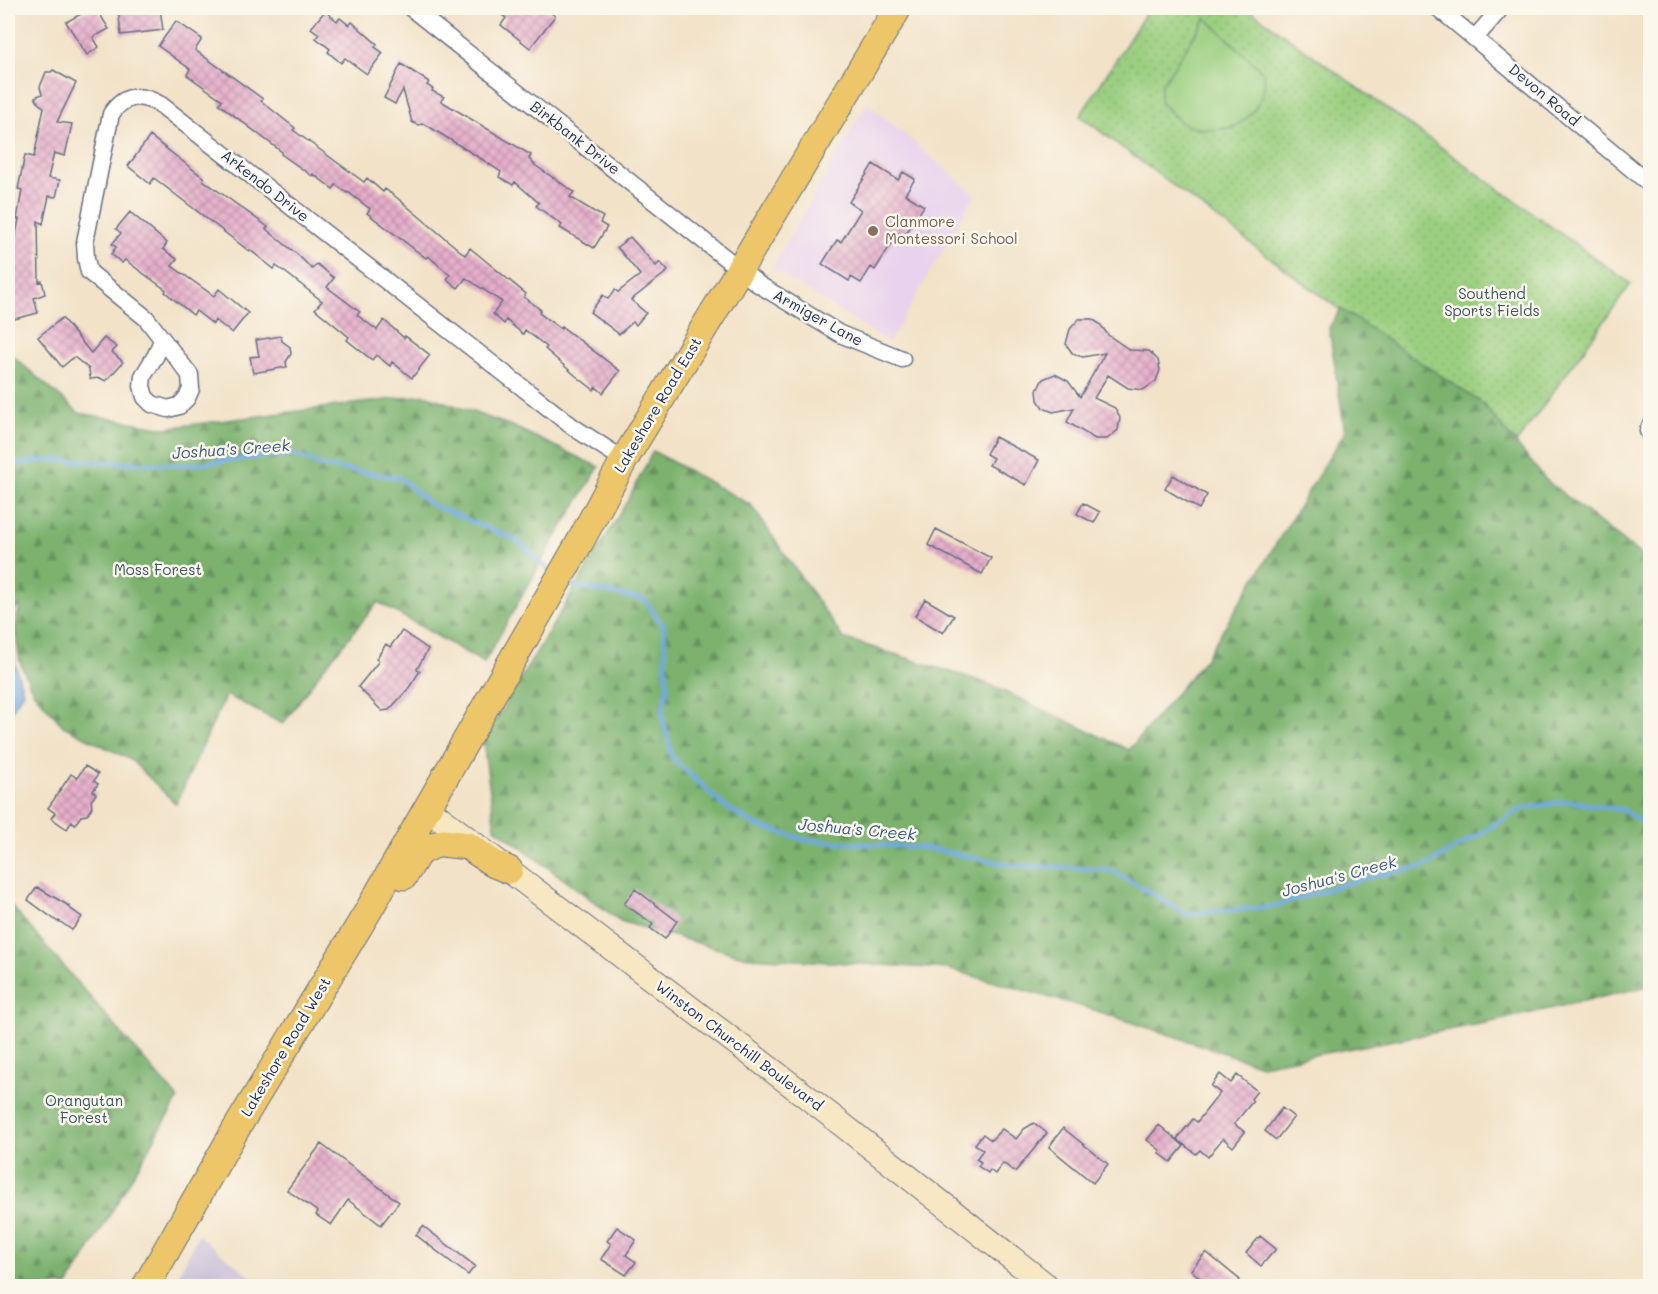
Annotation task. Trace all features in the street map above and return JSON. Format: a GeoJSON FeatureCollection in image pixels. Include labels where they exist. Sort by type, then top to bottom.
{"type":"FeatureCollection","features":[{"type":"Feature","properties":{"kind":"main road","name":"Lakeshore Road East"},"geometry":{"type":"LineString","coordinates":[[428,808],[580,542],[624,460],[898,8]]}},
{"type":"Feature","properties":{"kind":"main road","name":"Winston Churchill Boulevard"},"geometry":{"type":"LineString","coordinates":[[428,808],[802,1093],[1047,1287]]}},
{"type":"Feature","properties":{"kind":"main road","name":"Lakeshore Road West"},"geometry":{"type":"LineString","coordinates":[[146,1287],[236,1129],[428,808]]}},
{"type":"Feature","properties":{"kind":"main road"},"geometry":{"type":"LineString","coordinates":[[367,913],[382,913],[414,859],[424,849],[431,846],[443,843],[468,846],[494,864],[509,870]]}},
{"type":"Feature","properties":{"kind":"street","name":"Birkbank Drive"},"geometry":{"type":"LineString","coordinates":[[411,8],[738,269]]}},
{"type":"Feature","properties":{"kind":"street","name":"Devon Road"},"geometry":{"type":"LineString","coordinates":[[1438,8],[1650,184]]}},
{"type":"Feature","properties":{"kind":"street"},"geometry":{"type":"LineString","coordinates":[[1475,38],[1500,8]]}},
{"type":"Feature","properties":{"kind":"street","name":"Arkendo Drive"},"geometry":{"type":"LineString","coordinates":[[162,340],[146,318],[89,272],[86,258],[85,242],[111,114],[118,103],[136,97],[149,99],[161,105],[573,427],[624,460]]}},
{"type":"Feature","properties":{"kind":"street","name":"Armiger Lane"},"geometry":{"type":"LineString","coordinates":[[738,269],[758,284],[840,334],[902,358]]}},
{"type":"Feature","properties":{"kind":"street"},"geometry":{"type":"LineString","coordinates":[[1650,426],[1648,431],[1650,435]]}},
{"type":"Feature","properties":{"kind":"shaded area","name":"Clanmore Montessori School"},"geometry":{"type":"Polygon","coordinates":[[[867,103],[975,194],[889,343],[772,268],[867,103]]]}},
{"type":"Feature","properties":{"kind":"shaded area"},"geometry":{"type":"Polygon","coordinates":[[[198,1235],[263,1286],[173,1286],[198,1235]]]}},
{"type":"Feature","properties":{"kind":"green space","name":"Southend Sports Fields"},"geometry":{"type":"Polygon","coordinates":[[[1149,8],[1247,8],[1631,284],[1517,442],[1080,116],[1149,8]]]}},
{"type":"Feature","properties":{"kind":"green space"},"geometry":{"type":"Polygon","coordinates":[[[1206,18],[1264,73],[1262,95],[1255,108],[1239,124],[1228,128],[1193,128],[1184,124],[1160,102],[1161,86],[1206,18]]]}},
{"type":"Feature","properties":{"kind":"green space"},"geometry":{"type":"Polygon","coordinates":[[[1341,309],[1483,404],[1547,481],[1650,560],[1650,986],[1491,1022],[1261,1065],[1091,1009],[948,969],[747,957],[620,921],[495,828],[483,741],[628,500],[653,451],[751,505],[843,638],[986,683],[1129,750],[1205,659],[1345,432],[1329,328],[1341,309]]]}},
{"type":"Feature","properties":{"kind":"green space","name":"Moss Forest"},"geometry":{"type":"Polygon","coordinates":[[[8,352],[79,413],[165,428],[425,395],[512,426],[599,467],[551,545],[484,663],[378,602],[319,674],[283,724],[226,695],[176,804],[131,760],[63,726],[32,690],[20,662],[15,630],[20,605],[8,615],[8,352]]]}},
{"type":"Feature","properties":{"kind":"green space","name":"Orangutan Forest"},"geometry":{"type":"Polygon","coordinates":[[[8,902],[178,1099],[68,1286],[8,1286],[8,902]]]}},
{"type":"Feature","properties":{"kind":"water"},"geometry":{"type":"Polygon","coordinates":[[[16,606],[10,630],[15,664],[23,692],[8,717],[8,617],[16,606]]]}},
{"type":"Feature","properties":{"kind":"building"},"geometry":{"type":"Polygon","coordinates":[[[96,8],[109,29],[93,37],[99,47],[87,55],[66,22],[96,8]]]}},
{"type":"Feature","properties":{"kind":"building"},"geometry":{"type":"Polygon","coordinates":[[[118,8],[160,8],[163,30],[121,35],[118,8]]]}},
{"type":"Feature","properties":{"kind":"building"},"geometry":{"type":"Polygon","coordinates":[[[491,8],[545,8],[555,16],[530,48],[501,25],[506,18],[491,8]]]}},
{"type":"Feature","properties":{"kind":"building"},"geometry":{"type":"Polygon","coordinates":[[[325,11],[337,21],[340,18],[349,25],[352,22],[377,44],[375,47],[383,53],[367,74],[345,58],[341,63],[328,52],[330,49],[316,38],[319,34],[311,28],[325,11]]]}},
{"type":"Feature","properties":{"kind":"building"},"geometry":{"type":"Polygon","coordinates":[[[176,21],[202,39],[195,50],[263,99],[261,101],[295,128],[293,130],[364,182],[367,178],[383,192],[385,189],[465,255],[470,248],[526,294],[524,297],[541,310],[539,313],[561,329],[562,327],[620,371],[603,393],[596,387],[594,390],[576,376],[545,349],[547,347],[525,330],[523,334],[506,320],[504,324],[493,314],[502,302],[466,278],[458,288],[447,279],[450,275],[428,256],[426,258],[367,213],[370,209],[348,192],[336,185],[333,189],[313,174],[312,176],[219,104],[222,100],[187,75],[190,69],[158,46],[176,21]]]}},
{"type":"Feature","properties":{"kind":"building"},"geometry":{"type":"Polygon","coordinates":[[[401,64],[429,82],[427,85],[433,89],[432,91],[444,97],[441,101],[531,155],[529,159],[536,166],[574,192],[570,197],[603,217],[600,223],[607,227],[594,248],[560,228],[562,225],[536,206],[539,203],[515,182],[513,185],[499,177],[501,172],[428,126],[412,122],[403,90],[395,104],[384,98],[401,64]]]}},
{"type":"Feature","properties":{"kind":"building"},"geometry":{"type":"Polygon","coordinates":[[[53,70],[76,83],[57,122],[72,124],[65,156],[54,153],[48,178],[60,180],[56,197],[49,196],[43,224],[38,221],[39,282],[42,281],[45,294],[34,298],[38,313],[14,319],[8,293],[8,244],[14,244],[19,219],[17,219],[22,190],[18,189],[25,155],[34,157],[44,107],[35,97],[42,94],[40,87],[46,72],[53,70]]]}},
{"type":"Feature","properties":{"kind":"building"},"geometry":{"type":"Polygon","coordinates":[[[150,136],[204,178],[203,180],[268,227],[266,229],[312,269],[317,264],[334,278],[327,287],[360,312],[357,315],[377,330],[384,320],[404,338],[405,336],[430,355],[412,378],[392,362],[390,366],[376,355],[372,360],[347,340],[349,337],[315,309],[322,301],[285,272],[276,266],[274,269],[249,251],[154,178],[150,184],[128,166],[150,136]]]}},
{"type":"Feature","properties":{"kind":"building"},"geometry":{"type":"Polygon","coordinates":[[[873,164],[898,180],[903,172],[915,179],[905,194],[924,206],[904,237],[898,233],[875,270],[871,267],[861,283],[851,277],[849,281],[822,264],[837,240],[841,242],[861,210],[849,202],[873,164]]]}},
{"type":"Feature","properties":{"kind":"building"},"geometry":{"type":"Polygon","coordinates":[[[130,212],[167,243],[163,249],[177,259],[172,266],[214,296],[219,289],[248,313],[232,333],[215,320],[213,324],[196,311],[193,315],[165,292],[166,290],[125,260],[122,263],[111,254],[116,247],[112,244],[121,233],[116,229],[130,212]]]}},
{"type":"Feature","properties":{"kind":"building"},"geometry":{"type":"Polygon","coordinates":[[[630,237],[656,266],[660,262],[668,271],[631,300],[646,313],[636,325],[633,322],[619,334],[590,312],[603,295],[608,299],[615,290],[618,292],[640,275],[617,247],[630,237]]]}},
{"type":"Feature","properties":{"kind":"building"},"geometry":{"type":"Polygon","coordinates":[[[62,318],[91,353],[104,338],[117,347],[112,352],[123,362],[106,381],[100,378],[90,379],[89,369],[74,357],[62,367],[38,337],[62,318]]]}},
{"type":"Feature","properties":{"kind":"building"},"geometry":{"type":"Polygon","coordinates":[[[1079,319],[1092,319],[1100,324],[1108,335],[1130,350],[1149,351],[1158,360],[1160,370],[1156,381],[1143,390],[1128,388],[1108,375],[1094,398],[1115,408],[1120,418],[1118,430],[1107,439],[1095,439],[1067,422],[1074,408],[1053,412],[1043,408],[1038,400],[1037,390],[1043,379],[1055,374],[1068,381],[1080,397],[1105,353],[1083,357],[1073,354],[1066,344],[1070,329],[1079,319]]]}},
{"type":"Feature","properties":{"kind":"building"},"geometry":{"type":"Polygon","coordinates":[[[281,336],[282,341],[290,347],[291,354],[286,362],[287,367],[253,373],[250,357],[259,356],[256,340],[281,336]]]}},
{"type":"Feature","properties":{"kind":"building"},"geometry":{"type":"Polygon","coordinates":[[[995,437],[1039,460],[1026,485],[989,465],[993,458],[986,454],[995,437]]]}},
{"type":"Feature","properties":{"kind":"building"},"geometry":{"type":"Polygon","coordinates":[[[1173,475],[1207,495],[1199,509],[1165,489],[1173,475]]]}},
{"type":"Feature","properties":{"kind":"building"},"geometry":{"type":"Polygon","coordinates":[[[1083,503],[1100,512],[1094,523],[1077,514],[1083,503]]]}},
{"type":"Feature","properties":{"kind":"building"},"geometry":{"type":"Polygon","coordinates":[[[936,529],[991,558],[982,574],[928,545],[936,529]]]}},
{"type":"Feature","properties":{"kind":"building"},"geometry":{"type":"Polygon","coordinates":[[[925,599],[954,616],[943,633],[915,616],[925,599]]]}},
{"type":"Feature","properties":{"kind":"building"},"geometry":{"type":"Polygon","coordinates":[[[402,631],[428,649],[417,669],[420,671],[408,689],[389,710],[382,711],[358,687],[379,661],[376,659],[386,644],[390,647],[402,631]]]}},
{"type":"Feature","properties":{"kind":"building"},"geometry":{"type":"Polygon","coordinates":[[[85,766],[98,774],[94,781],[98,784],[93,791],[96,794],[91,801],[92,807],[87,815],[81,816],[75,824],[72,821],[67,829],[51,818],[55,813],[48,808],[71,774],[77,778],[85,766]]]}},
{"type":"Feature","properties":{"kind":"building"},"geometry":{"type":"Polygon","coordinates":[[[37,887],[69,906],[82,917],[72,930],[28,900],[37,887]]]}},
{"type":"Feature","properties":{"kind":"building"},"geometry":{"type":"Polygon","coordinates":[[[635,889],[677,921],[665,939],[650,928],[653,924],[624,904],[635,889]]]}},
{"type":"Feature","properties":{"kind":"building"},"geometry":{"type":"Polygon","coordinates":[[[1220,1074],[1231,1083],[1237,1075],[1257,1091],[1251,1099],[1253,1101],[1234,1124],[1245,1132],[1233,1147],[1223,1138],[1208,1157],[1200,1150],[1196,1154],[1177,1139],[1193,1119],[1197,1122],[1220,1093],[1211,1086],[1220,1074]]]}},
{"type":"Feature","properties":{"kind":"building"},"geometry":{"type":"Polygon","coordinates":[[[1282,1108],[1294,1117],[1276,1140],[1265,1131],[1282,1108]]]}},
{"type":"Feature","properties":{"kind":"building"},"geometry":{"type":"Polygon","coordinates":[[[1034,1123],[1047,1133],[1015,1172],[1003,1163],[995,1174],[990,1170],[988,1173],[978,1166],[981,1162],[976,1159],[983,1150],[975,1144],[983,1134],[991,1140],[1002,1129],[1016,1139],[1024,1129],[1034,1123]]]}},
{"type":"Feature","properties":{"kind":"building"},"geometry":{"type":"Polygon","coordinates":[[[1159,1125],[1184,1146],[1171,1162],[1147,1140],[1159,1125]]]}},
{"type":"Feature","properties":{"kind":"building"},"geometry":{"type":"Polygon","coordinates":[[[1063,1128],[1108,1164],[1093,1183],[1049,1147],[1063,1128]]]}},
{"type":"Feature","properties":{"kind":"building"},"geometry":{"type":"Polygon","coordinates":[[[321,1144],[399,1202],[381,1225],[348,1200],[331,1225],[316,1215],[318,1212],[287,1190],[321,1144]]]}},
{"type":"Feature","properties":{"kind":"building"},"geometry":{"type":"Polygon","coordinates":[[[423,1226],[475,1266],[468,1275],[416,1235],[423,1226]]]}},
{"type":"Feature","properties":{"kind":"building"},"geometry":{"type":"Polygon","coordinates":[[[617,1227],[636,1240],[626,1255],[636,1262],[626,1275],[601,1259],[611,1244],[607,1241],[617,1227]]]}},
{"type":"Feature","properties":{"kind":"building"},"geometry":{"type":"Polygon","coordinates":[[[1260,1236],[1276,1249],[1261,1266],[1246,1253],[1260,1236]]]}},
{"type":"Feature","properties":{"kind":"building"},"geometry":{"type":"Polygon","coordinates":[[[1206,1252],[1240,1280],[1235,1287],[1210,1287],[1191,1270],[1206,1252]]]}},
{"type":"Feature","properties":{"kind":"waterway","name":"Joshua's Creek"},"geometry":{"type":"LineString","coordinates":[[8,465],[49,460],[185,465],[292,454],[322,466],[400,478],[430,504],[518,541],[552,573]]}},
{"type":"Feature","properties":{"kind":"waterway","name":"Joshua's Creek"},"geometry":{"type":"LineString","coordinates":[[565,584],[645,600],[664,627],[667,689],[662,714],[672,758],[724,806],[755,825],[806,840],[926,848],[1012,865],[1111,870],[1187,914],[1271,907],[1365,878],[1426,866],[1521,809],[1568,801],[1623,810],[1650,828]]}},
{"type":"Feature","properties":{"kind":"place","name":"Clanmore Montessori School"},"geometry":{"type":"Point","coordinates":[873,231]}}]}
